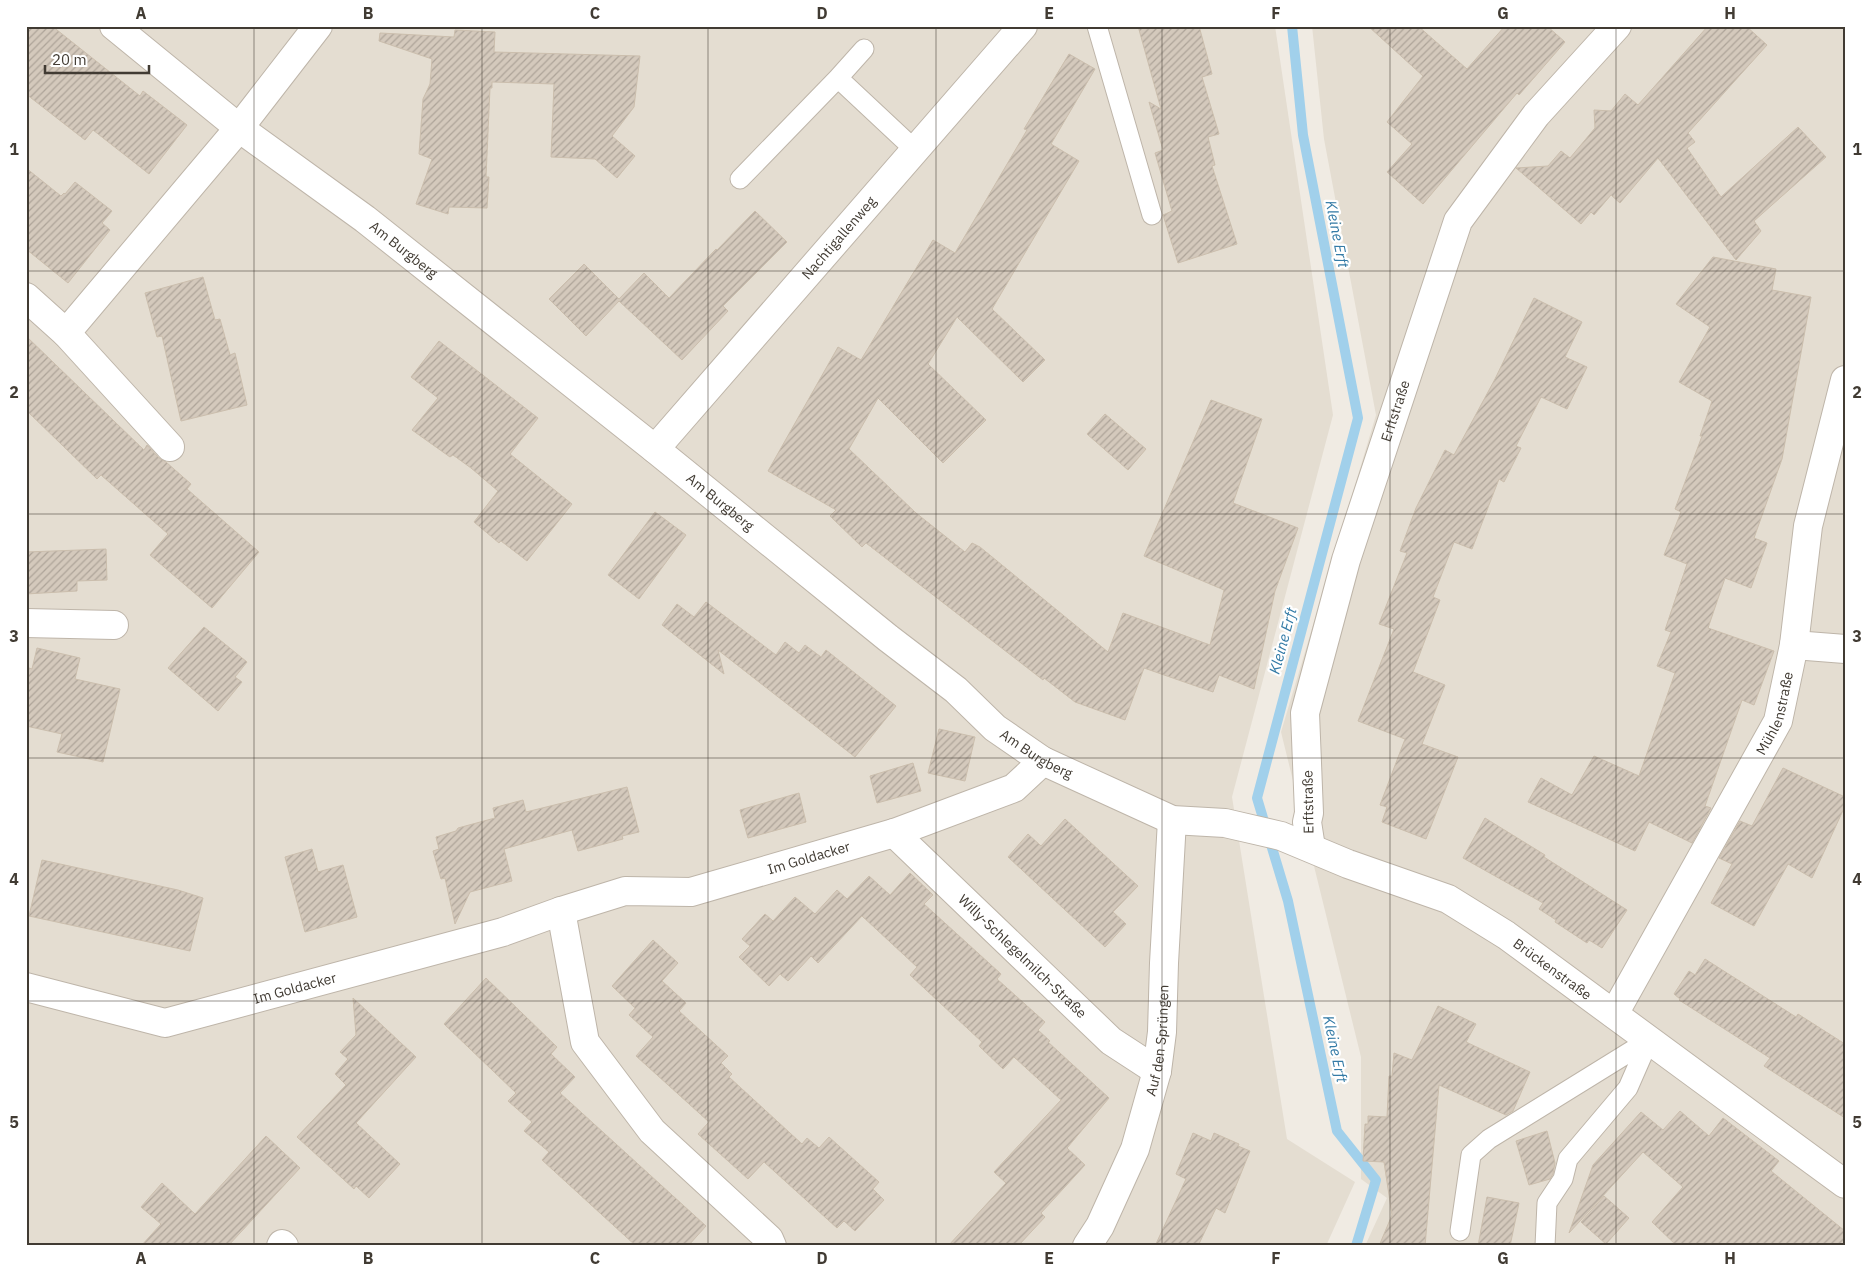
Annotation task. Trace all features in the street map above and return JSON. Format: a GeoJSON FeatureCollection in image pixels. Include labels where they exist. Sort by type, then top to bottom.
{"type":"FeatureCollection","features":[{"type":"Feature","properties":{"kind":"street","name":"Am Burgberg"},"geometry":{"type":"LineString","coordinates":[[114,26],[240,128],[365,219],[655,448],[888,638],[956,690],[995,728],[1044,761],[1172,820],[1225,823]]}},
{"type":"Feature","properties":{"kind":"street"},"geometry":{"type":"LineString","coordinates":[[66,333],[240,128],[318,26]]}},
{"type":"Feature","properties":{"kind":"street","name":"Nachtigallenweg"},"geometry":{"type":"LineString","coordinates":[[655,448],[1023,26]]}},
{"type":"Feature","properties":{"kind":"street","name":"Erftstraße"},"geometry":{"type":"LineString","coordinates":[[1311,848],[1306,822],[1309,813],[1305,713],[1346,560],[1458,221],[1536,116],[1617,26]]}},
{"type":"Feature","properties":{"kind":"street"},"geometry":{"type":"LineString","coordinates":[[26,297],[66,333],[170,448]]}},
{"type":"Feature","properties":{"kind":"street","name":"Mühlenstraße"},"geometry":{"type":"LineString","coordinates":[[1614,1014],[1778,720],[1794,645],[1808,526],[1845,380]]}},
{"type":"Feature","properties":{"kind":"street"},"geometry":{"type":"LineString","coordinates":[[26,623],[114,625]]}},
{"type":"Feature","properties":{"kind":"street"},"geometry":{"type":"LineString","coordinates":[[1794,645],[1845,648]]}},
{"type":"Feature","properties":{"kind":"street","name":"Im Goldacker"},"geometry":{"type":"LineString","coordinates":[[26,987],[165,1023],[503,932],[561,911],[626,891],[691,892],[894,833],[1014,788],[1044,761]]}},
{"type":"Feature","properties":{"kind":"street","name":"Auf den Sprüngen"},"geometry":{"type":"LineString","coordinates":[[1086,1246],[1100,1226],[1136,1149],[1157,1071],[1162,1032],[1172,820]]}},
{"type":"Feature","properties":{"kind":"street","name":"Brückenstraße"},"geometry":{"type":"LineString","coordinates":[[1225,823],[1281,836],[1348,864],[1448,899],[1506,935],[1845,1184]]}},
{"type":"Feature","properties":{"kind":"street","name":"Willy-Schlegelmilch-Straße"},"geometry":{"type":"LineString","coordinates":[[894,833],[1111,1041],[1157,1071]]}},
{"type":"Feature","properties":{"kind":"street"},"geometry":{"type":"LineString","coordinates":[[561,911],[584,1042],[652,1131],[769,1239],[772,1246]]}},
{"type":"Feature","properties":{"kind":"lane"},"geometry":{"type":"LineString","coordinates":[[1097,26],[1152,215]]}},
{"type":"Feature","properties":{"kind":"lane"},"geometry":{"type":"LineString","coordinates":[[740,179],[864,49]]}},
{"type":"Feature","properties":{"kind":"lane"},"geometry":{"type":"LineString","coordinates":[[838,78],[915,150]]}},
{"type":"Feature","properties":{"kind":"lane"},"geometry":{"type":"LineString","coordinates":[[1460,1231],[1471,1155],[1489,1139],[1649,1040]]}},
{"type":"Feature","properties":{"kind":"lane"},"geometry":{"type":"LineString","coordinates":[[1545,1246],[1548,1203],[1563,1179],[1568,1159],[1628,1088],[1649,1040]]}},
{"type":"Feature","properties":{"kind":"shaded area"},"geometry":{"type":"Polygon","coordinates":[[[26,26],[1275,26],[1333,415],[1232,797],[1287,1139],[1355,1182],[1326,1246],[26,1246],[26,26]]]}},
{"type":"Feature","properties":{"kind":"shaded area"},"geometry":{"type":"Polygon","coordinates":[[[1312,26],[1845,26],[1845,1246],[1365,1246],[1387,1198],[1361,1179],[1361,1057],[1281,732],[1376,415],[1324,139],[1312,26]]]}},
{"type":"Feature","properties":{"kind":"building"},"geometry":{"type":"Polygon","coordinates":[[[26,26],[52,26],[140,96],[143,91],[187,125],[149,174],[93,130],[85,140],[26,94],[26,26]]]}},
{"type":"Feature","properties":{"kind":"building"},"geometry":{"type":"Polygon","coordinates":[[[1138,26],[1199,26],[1212,74],[1202,77],[1219,134],[1208,137],[1215,165],[1212,166],[1237,244],[1178,263],[1163,215],[1172,211],[1155,153],[1163,150],[1149,102],[1161,109],[1138,26]]]}},
{"type":"Feature","properties":{"kind":"building"},"geometry":{"type":"Polygon","coordinates":[[[1368,26],[1418,26],[1467,69],[1505,26],[1547,26],[1565,42],[1519,95],[1517,93],[1423,204],[1387,172],[1412,144],[1387,122],[1423,76],[1368,26]]]}},
{"type":"Feature","properties":{"kind":"building"},"geometry":{"type":"Polygon","coordinates":[[[1708,26],[1746,26],[1767,45],[1688,133],[1695,142],[1687,148],[1721,197],[1798,127],[1826,157],[1754,221],[1761,231],[1736,260],[1658,158],[1620,203],[1611,195],[1594,215],[1591,212],[1581,224],[1516,168],[1548,166],[1561,151],[1570,158],[1595,128],[1594,110],[1611,111],[1625,94],[1638,105],[1708,26]]]}},
{"type":"Feature","properties":{"kind":"building"},"geometry":{"type":"Polygon","coordinates":[[[455,30],[495,32],[494,52],[640,56],[634,107],[612,136],[635,156],[617,178],[595,159],[551,157],[554,84],[492,82],[492,88],[490,88],[486,177],[489,177],[487,208],[449,207],[448,214],[416,204],[432,159],[419,154],[423,99],[430,84],[432,59],[379,41],[380,33],[454,37],[455,30]]]}},
{"type":"Feature","properties":{"kind":"building"},"geometry":{"type":"Polygon","coordinates":[[[1069,54],[1095,69],[1051,144],[1079,161],[992,309],[1045,360],[1023,382],[957,317],[928,364],[986,420],[943,463],[878,398],[849,449],[916,513],[965,552],[972,543],[980,547],[1108,652],[1123,613],[1210,645],[1224,590],[1144,556],[1211,400],[1262,419],[1233,503],[1298,528],[1275,591],[1254,689],[1219,675],[1213,692],[1144,668],[1125,720],[1075,702],[1044,678],[1043,680],[866,543],[862,547],[830,516],[836,510],[768,471],[838,347],[861,360],[933,240],[955,253],[1027,130],[1024,129],[1069,54]]]}},
{"type":"Feature","properties":{"kind":"building"},"geometry":{"type":"Polygon","coordinates":[[[26,168],[61,196],[75,182],[112,211],[102,223],[110,230],[68,283],[26,249],[26,168]]]}},
{"type":"Feature","properties":{"kind":"building"},"geometry":{"type":"Polygon","coordinates":[[[755,211],[787,242],[723,306],[728,311],[682,360],[619,301],[586,336],[549,299],[584,264],[619,299],[644,273],[669,298],[755,211]]]}},
{"type":"Feature","properties":{"kind":"building"},"geometry":{"type":"Polygon","coordinates":[[[1713,257],[1776,269],[1772,290],[1811,297],[1782,459],[1754,538],[1767,543],[1751,588],[1725,578],[1708,628],[1774,651],[1754,705],[1742,700],[1705,806],[1711,808],[1692,843],[1649,822],[1635,851],[1528,802],[1541,778],[1572,795],[1594,756],[1639,776],[1675,673],[1657,666],[1671,632],[1665,630],[1687,564],[1664,555],[1681,512],[1675,509],[1702,436],[1700,436],[1712,401],[1679,382],[1710,327],[1676,304],[1713,257]]]}},
{"type":"Feature","properties":{"kind":"building"},"geometry":{"type":"Polygon","coordinates":[[[203,277],[215,320],[220,319],[230,355],[235,353],[247,405],[181,421],[162,336],[157,337],[145,293],[203,277]]]}},
{"type":"Feature","properties":{"kind":"building"},"geometry":{"type":"Polygon","coordinates":[[[1534,298],[1582,322],[1565,357],[1587,367],[1567,409],[1541,397],[1516,446],[1521,448],[1504,482],[1499,479],[1472,549],[1454,542],[1433,597],[1440,600],[1413,672],[1445,685],[1422,744],[1458,757],[1426,839],[1382,822],[1387,807],[1380,805],[1405,739],[1358,721],[1394,629],[1379,624],[1407,553],[1400,551],[1416,508],[1445,450],[1454,455],[1495,379],[1534,298]]]}},
{"type":"Feature","properties":{"kind":"building"},"geometry":{"type":"Polygon","coordinates":[[[26,336],[144,450],[147,445],[159,458],[191,484],[187,489],[259,552],[212,608],[150,555],[168,534],[101,475],[97,479],[26,410],[26,336]]]}},
{"type":"Feature","properties":{"kind":"building"},"geometry":{"type":"Polygon","coordinates":[[[439,341],[538,418],[510,454],[572,504],[527,561],[501,541],[499,543],[474,522],[498,491],[453,455],[450,457],[412,430],[438,398],[411,377],[439,341]]]}},
{"type":"Feature","properties":{"kind":"building"},"geometry":{"type":"Polygon","coordinates":[[[1105,414],[1146,449],[1128,470],[1087,434],[1105,414]]]}},
{"type":"Feature","properties":{"kind":"building"},"geometry":{"type":"Polygon","coordinates":[[[655,512],[686,535],[639,599],[608,575],[655,512]]]}},
{"type":"Feature","properties":{"kind":"building"},"geometry":{"type":"Polygon","coordinates":[[[106,549],[107,580],[77,581],[77,591],[26,594],[26,552],[106,549]]]}},
{"type":"Feature","properties":{"kind":"building"},"geometry":{"type":"Polygon","coordinates":[[[706,602],[776,655],[785,642],[799,653],[805,645],[821,657],[826,650],[896,706],[855,757],[718,650],[724,674],[662,625],[677,604],[694,617],[706,602]]]}},
{"type":"Feature","properties":{"kind":"building"},"geometry":{"type":"Polygon","coordinates":[[[204,627],[247,662],[235,677],[242,682],[218,711],[168,668],[204,627]]]}},
{"type":"Feature","properties":{"kind":"building"},"geometry":{"type":"Polygon","coordinates":[[[37,648],[80,658],[75,679],[120,689],[103,762],[57,752],[62,734],[26,726],[26,667],[32,669],[37,648]]]}},
{"type":"Feature","properties":{"kind":"building"},"geometry":{"type":"Polygon","coordinates":[[[939,729],[975,737],[965,781],[928,773],[939,729]]]}},
{"type":"Feature","properties":{"kind":"building"},"geometry":{"type":"Polygon","coordinates":[[[913,763],[921,791],[877,803],[870,776],[913,763]]]}},
{"type":"Feature","properties":{"kind":"building"},"geometry":{"type":"Polygon","coordinates":[[[1783,768],[1845,797],[1845,806],[1812,878],[1788,864],[1754,926],[1711,903],[1732,864],[1719,858],[1740,821],[1752,826],[1783,768]]]}},
{"type":"Feature","properties":{"kind":"building"},"geometry":{"type":"Polygon","coordinates":[[[627,787],[639,832],[622,836],[623,839],[578,851],[572,830],[504,849],[512,881],[470,892],[455,924],[445,878],[441,879],[433,851],[439,849],[436,837],[456,831],[458,828],[495,818],[493,808],[523,800],[526,812],[627,787]]]}},
{"type":"Feature","properties":{"kind":"building"},"geometry":{"type":"Polygon","coordinates":[[[799,793],[806,822],[748,838],[740,810],[799,793]]]}},
{"type":"Feature","properties":{"kind":"building"},"geometry":{"type":"Polygon","coordinates":[[[1485,818],[1545,855],[1544,857],[1627,910],[1602,948],[1589,940],[1587,943],[1555,922],[1556,920],[1539,909],[1543,903],[1463,858],[1485,818]]]}},
{"type":"Feature","properties":{"kind":"building"},"geometry":{"type":"Polygon","coordinates":[[[1065,819],[1138,886],[1113,912],[1126,924],[1105,947],[1008,857],[1028,834],[1041,846],[1065,819]]]}},
{"type":"Feature","properties":{"kind":"building"},"geometry":{"type":"Polygon","coordinates":[[[312,849],[318,872],[343,865],[357,917],[305,932],[285,857],[312,849]]]}},
{"type":"Feature","properties":{"kind":"building"},"geometry":{"type":"Polygon","coordinates":[[[42,860],[178,890],[203,898],[190,951],[29,916],[42,860]]]}},
{"type":"Feature","properties":{"kind":"building"},"geometry":{"type":"Polygon","coordinates":[[[910,873],[933,895],[924,904],[1001,974],[997,979],[1045,1022],[1038,1030],[1050,1041],[1048,1042],[1109,1098],[1067,1148],[1085,1165],[1041,1213],[1045,1217],[1018,1246],[948,1246],[1006,1183],[994,1172],[1061,1100],[1014,1057],[1003,1069],[979,1046],[982,1042],[910,975],[917,967],[862,916],[818,963],[811,956],[788,981],[780,974],[769,986],[739,957],[750,946],[742,939],[765,914],[773,921],[795,897],[815,914],[837,890],[847,899],[869,876],[890,895],[910,873]]]}},
{"type":"Feature","properties":{"kind":"building"},"geometry":{"type":"Polygon","coordinates":[[[653,940],[678,963],[662,981],[686,1003],[679,1011],[728,1056],[721,1063],[732,1074],[729,1077],[802,1144],[807,1138],[819,1148],[829,1137],[879,1182],[873,1189],[884,1200],[855,1231],[844,1221],[837,1228],[764,1162],[748,1179],[698,1134],[709,1122],[636,1056],[653,1037],[629,1015],[635,1008],[612,986],[653,940]]]}},
{"type":"Feature","properties":{"kind":"building"},"geometry":{"type":"Polygon","coordinates":[[[1705,959],[1796,1017],[1798,1014],[1845,1044],[1845,1118],[1764,1066],[1770,1058],[1679,1000],[1674,994],[1689,971],[1695,975],[1705,959]]]}},
{"type":"Feature","properties":{"kind":"building"},"geometry":{"type":"Polygon","coordinates":[[[486,978],[557,1047],[551,1054],[575,1077],[560,1093],[706,1226],[688,1246],[636,1246],[542,1160],[549,1152],[524,1131],[532,1122],[508,1101],[516,1093],[444,1024],[486,978]]]}},
{"type":"Feature","properties":{"kind":"building"},"geometry":{"type":"Polygon","coordinates":[[[353,998],[416,1057],[356,1123],[400,1164],[369,1198],[356,1186],[354,1189],[297,1137],[346,1085],[335,1074],[348,1059],[340,1052],[356,1035],[353,998]]]}},
{"type":"Feature","properties":{"kind":"building"},"geometry":{"type":"Polygon","coordinates":[[[1438,1006],[1476,1024],[1466,1042],[1530,1072],[1513,1111],[1506,1115],[1439,1085],[1425,1246],[1379,1246],[1392,1215],[1384,1162],[1363,1161],[1365,1124],[1368,1124],[1368,1116],[1387,1117],[1389,1076],[1392,1076],[1394,1053],[1412,1060],[1438,1006]]]}},
{"type":"Feature","properties":{"kind":"building"},"geometry":{"type":"Polygon","coordinates":[[[1680,1111],[1709,1136],[1723,1118],[1779,1161],[1771,1171],[1845,1231],[1845,1246],[1677,1246],[1652,1222],[1683,1187],[1643,1152],[1569,1233],[1593,1165],[1641,1112],[1663,1130],[1680,1111]]]}},
{"type":"Feature","properties":{"kind":"building"},"geometry":{"type":"Polygon","coordinates":[[[1547,1131],[1555,1163],[1553,1174],[1550,1179],[1529,1185],[1516,1141],[1547,1131]]]}},
{"type":"Feature","properties":{"kind":"building"},"geometry":{"type":"Polygon","coordinates":[[[1193,1133],[1211,1141],[1214,1133],[1250,1151],[1225,1213],[1216,1208],[1198,1246],[1155,1246],[1186,1179],[1176,1174],[1193,1133]]]}},
{"type":"Feature","properties":{"kind":"building"},"geometry":{"type":"Polygon","coordinates":[[[266,1136],[300,1168],[228,1246],[141,1246],[161,1224],[141,1207],[162,1183],[195,1214],[266,1136]]]}},
{"type":"Feature","properties":{"kind":"building"},"geometry":{"type":"Polygon","coordinates":[[[1604,1196],[1629,1218],[1606,1244],[1581,1222],[1604,1196]]]}},
{"type":"Feature","properties":{"kind":"building"},"geometry":{"type":"Polygon","coordinates":[[[1487,1197],[1519,1203],[1510,1246],[1478,1246],[1487,1197]]]}},
{"type":"Feature","properties":{"kind":"waterway","name":"Kleine Erft"},"geometry":{"type":"LineString","coordinates":[[1292,26],[1303,135],[1358,418],[1257,798],[1288,901],[1337,1131],[1376,1180],[1356,1246]]}}]}
